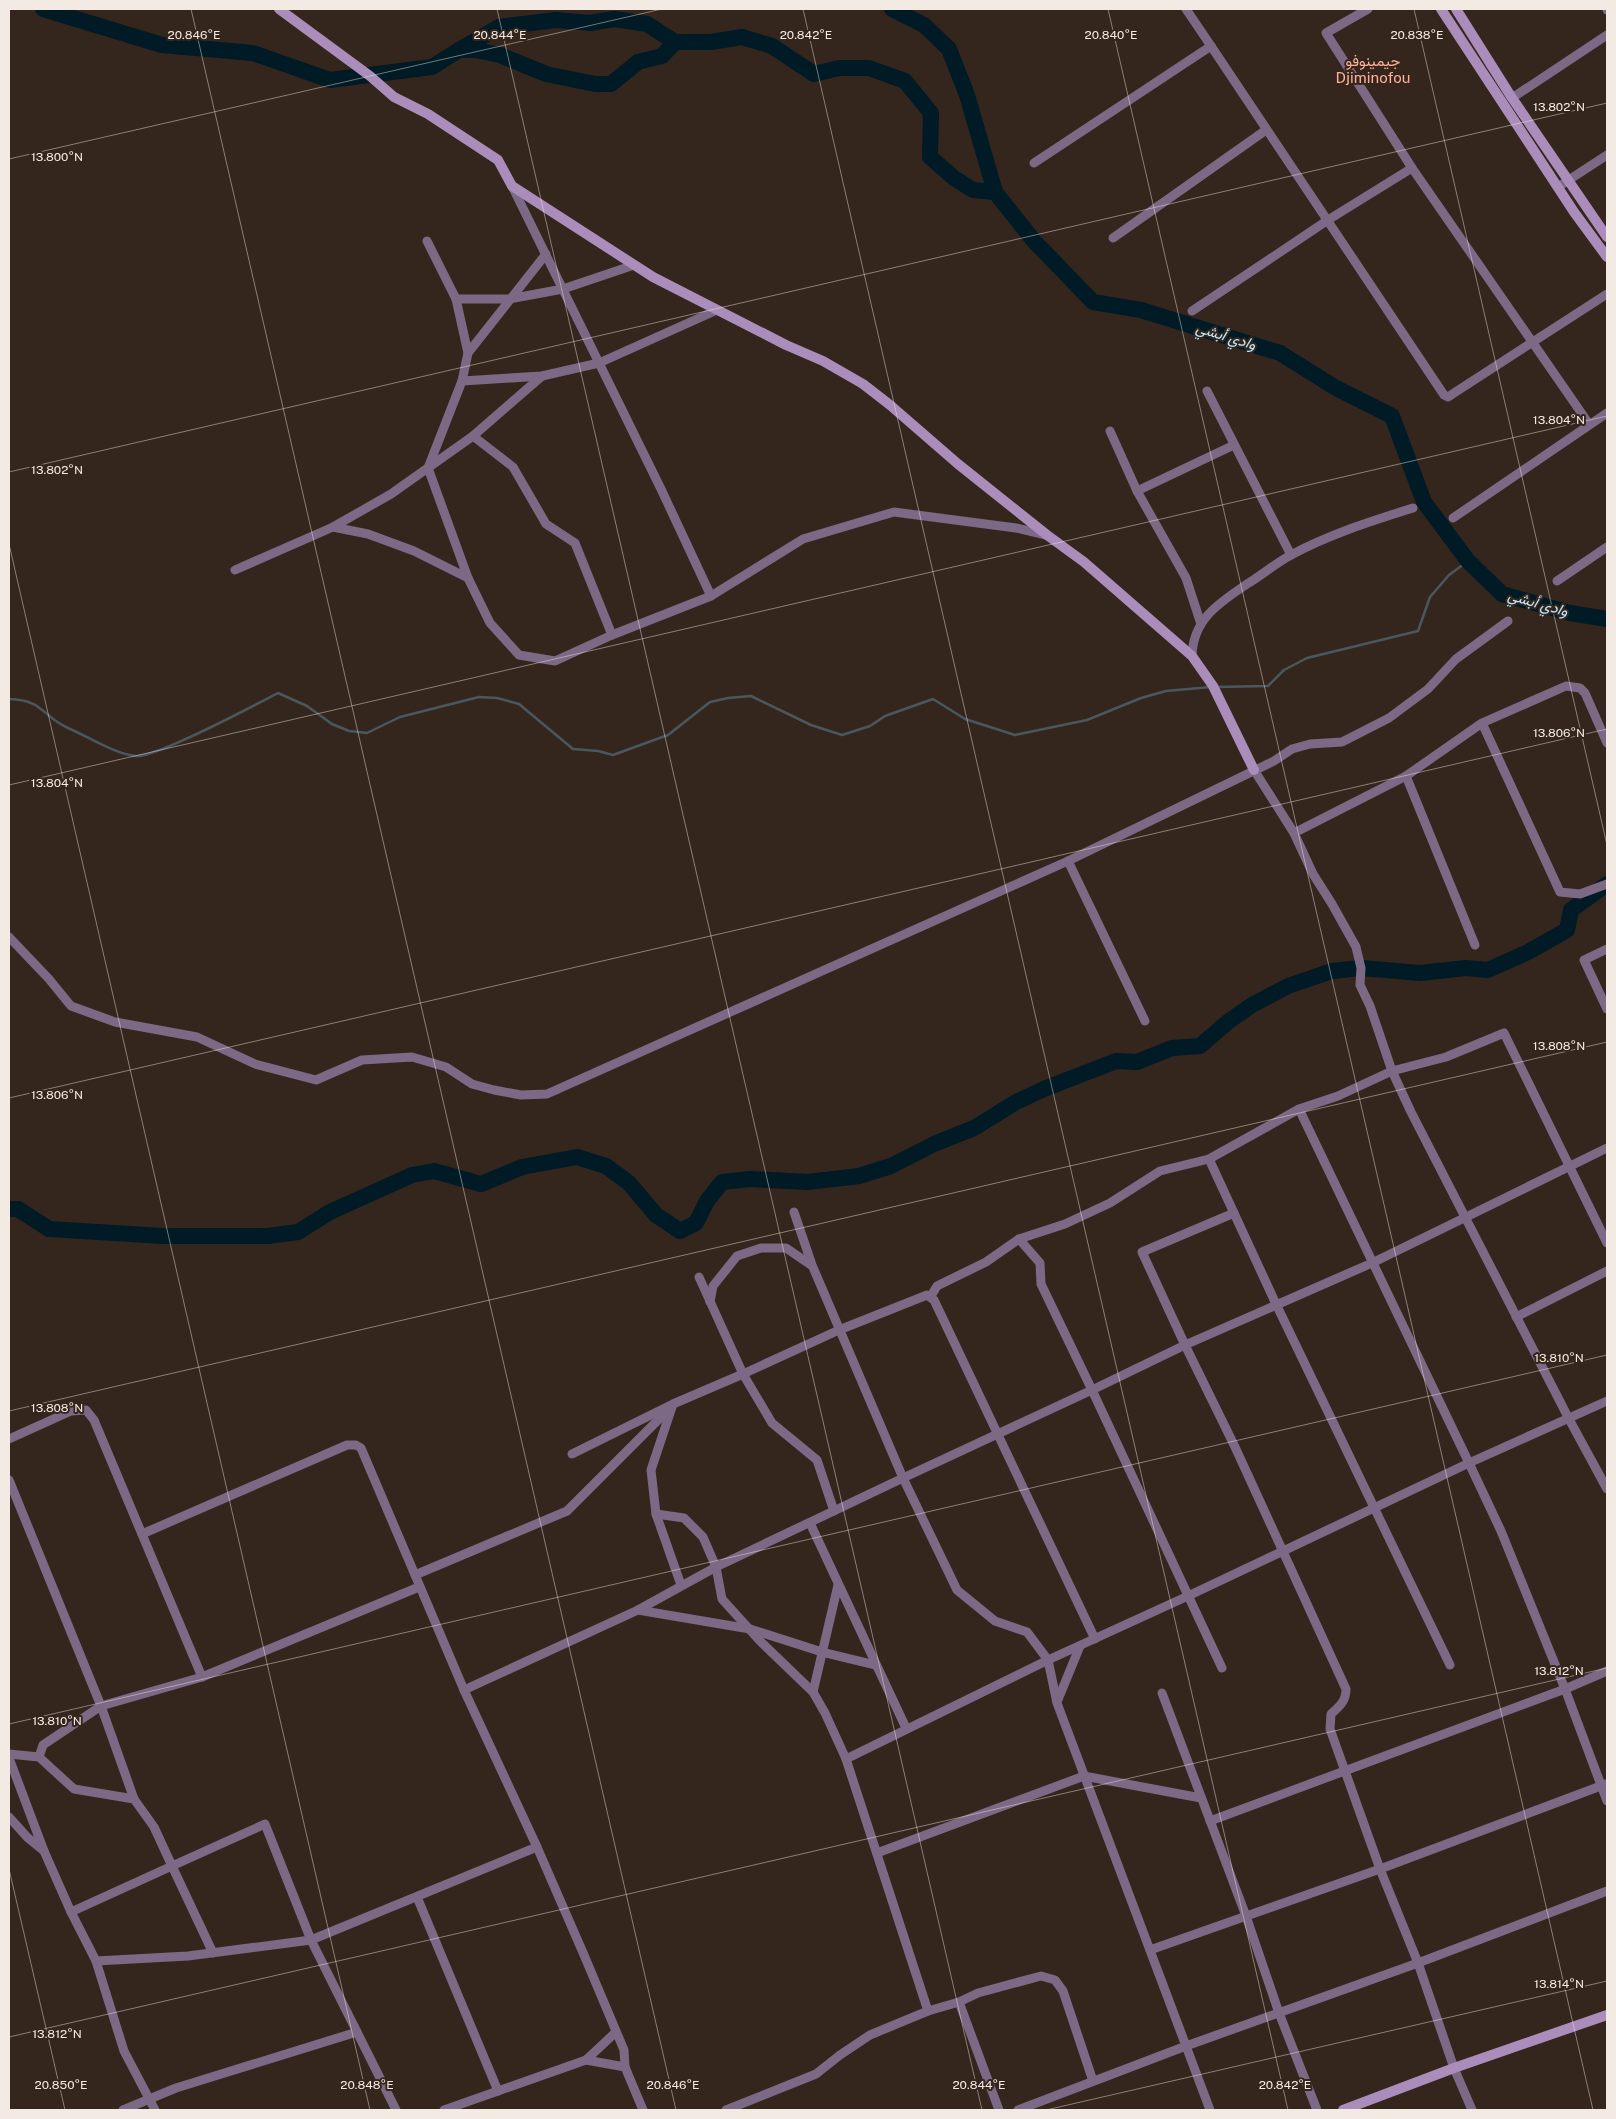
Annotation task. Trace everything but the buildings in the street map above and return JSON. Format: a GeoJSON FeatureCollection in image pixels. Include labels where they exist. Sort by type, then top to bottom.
{"type":"FeatureCollection","features":[{"type":"Feature","properties":{"kind":"street"},"geometry":{"type":"LineString","coordinates":[[279,9],[370,76],[394,97],[428,114],[498,160],[546,254],[711,596]]}},
{"type":"Feature","properties":{"kind":"street"},"geometry":{"type":"LineString","coordinates":[[1186,9],[1444,395],[1448,397],[1607,294]]}},
{"type":"Feature","properties":{"kind":"street"},"geometry":{"type":"LineString","coordinates":[[1368,9],[1326,33],[1412,168],[1589,424]]}},
{"type":"Feature","properties":{"kind":"street"},"geometry":{"type":"LineString","coordinates":[[1441,9],[1558,187],[1607,257]]}},
{"type":"Feature","properties":{"kind":"street"},"geometry":{"type":"LineString","coordinates":[[1456,9],[1512,98],[1607,237]]}},
{"type":"Feature","properties":{"kind":"street"},"geometry":{"type":"LineString","coordinates":[[1458,36],[1468,28]]}},
{"type":"Feature","properties":{"kind":"street"},"geometry":{"type":"LineString","coordinates":[[1512,98],[1589,45],[1607,35]]}},
{"type":"Feature","properties":{"kind":"street"},"geometry":{"type":"LineString","coordinates":[[1034,163],[1210,46]]}},
{"type":"Feature","properties":{"kind":"street"},"geometry":{"type":"LineString","coordinates":[[1112,238],[1266,130]]}},
{"type":"Feature","properties":{"kind":"street"},"geometry":{"type":"LineString","coordinates":[[1558,187],[1607,155]]}},
{"type":"Feature","properties":{"kind":"street"},"geometry":{"type":"LineString","coordinates":[[1192,311],[1328,220],[1412,168]]}},
{"type":"Feature","properties":{"kind":"street"},"geometry":{"type":"LineString","coordinates":[[512,186],[653,277],[786,345],[823,361],[862,384],[890,405],[958,464],[1084,562],[1192,656],[1220,701],[1254,770],[1294,833],[1313,874],[1356,947],[1361,968],[1360,985],[1370,1006],[1392,1071],[1465,1218],[1607,1489]]}},
{"type":"Feature","properties":{"kind":"street"},"geometry":{"type":"LineString","coordinates":[[427,241],[456,299],[468,353],[462,381],[428,468],[468,578],[490,623],[519,655],[554,660],[711,596],[803,539],[894,512],[1016,528],[1047,535]]}},
{"type":"Feature","properties":{"kind":"street"},"geometry":{"type":"LineString","coordinates":[[468,353],[546,254]]}},
{"type":"Feature","properties":{"kind":"street"},"geometry":{"type":"LineString","coordinates":[[456,299],[509,299],[563,290],[634,264]]}},
{"type":"Feature","properties":{"kind":"street"},"geometry":{"type":"LineString","coordinates":[[462,381],[542,376],[599,363],[717,310]]}},
{"type":"Feature","properties":{"kind":"street"},"geometry":{"type":"LineString","coordinates":[[235,570],[333,528],[391,494],[473,436],[542,376]]}},
{"type":"Feature","properties":{"kind":"street"},"geometry":{"type":"LineString","coordinates":[[1207,391],[1291,555]]}},
{"type":"Feature","properties":{"kind":"street"},"geometry":{"type":"LineString","coordinates":[[1453,518],[1607,413]]}},
{"type":"Feature","properties":{"kind":"street"},"geometry":{"type":"LineString","coordinates":[[1110,431],[1137,491],[1186,578],[1201,624]]}},
{"type":"Feature","properties":{"kind":"street"},"geometry":{"type":"LineString","coordinates":[[473,436],[513,467],[546,524],[575,543],[612,635]]}},
{"type":"Feature","properties":{"kind":"street"},"geometry":{"type":"LineString","coordinates":[[1137,491],[1234,445]]}},
{"type":"Feature","properties":{"kind":"street"},"geometry":{"type":"LineString","coordinates":[[1192,656],[1192,646],[1201,624],[1215,606],[1291,555],[1364,524],[1413,508]]}},
{"type":"Feature","properties":{"kind":"street"},"geometry":{"type":"LineString","coordinates":[[333,528],[368,534],[414,551],[468,578]]}},
{"type":"Feature","properties":{"kind":"street"},"geometry":{"type":"LineString","coordinates":[[1557,581],[1607,547]]}},
{"type":"Feature","properties":{"kind":"street"},"geometry":{"type":"LineString","coordinates":[[9,937],[49,979],[71,1006],[115,1022],[197,1037],[255,1064],[316,1080],[362,1060],[412,1057],[446,1067],[472,1084],[521,1095],[547,1094],[1068,860],[1274,761],[1292,749],[1310,744],[1342,742],[1389,718],[1428,689],[1456,659],[1508,621]]}},
{"type":"Feature","properties":{"kind":"street"},"geometry":{"type":"LineString","coordinates":[[1294,833],[1406,776],[1482,722],[1559,689],[1576,686],[1585,693],[1607,744]]}},
{"type":"Feature","properties":{"kind":"street"},"geometry":{"type":"LineString","coordinates":[[1482,722],[1560,892],[1580,894],[1607,884]]}},
{"type":"Feature","properties":{"kind":"street"},"geometry":{"type":"LineString","coordinates":[[1406,776],[1475,945]]}},
{"type":"Feature","properties":{"kind":"street"},"geometry":{"type":"LineString","coordinates":[[1068,860],[1145,1021]]}},
{"type":"Feature","properties":{"kind":"street"},"geometry":{"type":"LineString","coordinates":[[1607,949],[1584,960],[1607,1009]]}},
{"type":"Feature","properties":{"kind":"street"},"geometry":{"type":"LineString","coordinates":[[931,1296],[937,1286],[986,1262],[1019,1239],[1065,1224],[1101,1207],[1160,1171],[1209,1159],[1299,1109],[1338,1096],[1392,1071],[1446,1056],[1504,1033],[1607,1243]]}},
{"type":"Feature","properties":{"kind":"street"},"geometry":{"type":"LineString","coordinates":[[1299,1109],[1501,1531],[1605,1785],[1607,1801]]}},
{"type":"Feature","properties":{"kind":"street"},"geometry":{"type":"LineString","coordinates":[[464,1690],[638,1610],[716,1567],[996,1433],[1092,1390],[1184,1345],[1372,1263],[1607,1148]]}},
{"type":"Feature","properties":{"kind":"street"},"geometry":{"type":"LineString","coordinates":[[1209,1159],[1276,1304],[1450,1665]]}},
{"type":"Feature","properties":{"kind":"street"},"geometry":{"type":"LineString","coordinates":[[794,1212],[812,1265],[839,1330],[903,1478],[957,1590],[996,1621],[1027,1632],[1048,1660],[1057,1702],[1210,2110]]}},
{"type":"Feature","properties":{"kind":"street"},"geometry":{"type":"LineString","coordinates":[[1234,1213],[1142,1252],[1184,1345],[1284,1551],[1346,1689],[1346,1697],[1342,1704],[1331,1714],[1330,1729],[1380,1869],[1418,1963],[1454,2068],[1472,2110]]}},
{"type":"Feature","properties":{"kind":"street"},"geometry":{"type":"LineString","coordinates":[[1019,1239],[1040,1262],[1040,1284],[1092,1390],[1222,1668]]}},
{"type":"Feature","properties":{"kind":"street"},"geometry":{"type":"LineString","coordinates":[[710,1302],[713,1286],[737,1256],[753,1250],[761,1248],[786,1248],[812,1265]]}},
{"type":"Feature","properties":{"kind":"street"},"geometry":{"type":"LineString","coordinates":[[1516,1316],[1607,1271]]}},
{"type":"Feature","properties":{"kind":"street"},"geometry":{"type":"LineString","coordinates":[[699,1277],[743,1374],[772,1423],[817,1460],[834,1511]]}},
{"type":"Feature","properties":{"kind":"street"},"geometry":{"type":"LineString","coordinates":[[572,1454],[673,1404],[839,1330],[922,1295],[931,1296]]}},
{"type":"Feature","properties":{"kind":"street"},"geometry":{"type":"LineString","coordinates":[[931,1296],[1095,1639]]}},
{"type":"Feature","properties":{"kind":"street"},"geometry":{"type":"LineString","coordinates":[[846,1759],[1048,1660],[1284,1551],[1374,1507],[1607,1401]]}},
{"type":"Feature","properties":{"kind":"street"},"geometry":{"type":"LineString","coordinates":[[673,1404],[651,1470],[656,1514],[681,1585]]}},
{"type":"Feature","properties":{"kind":"street"},"geometry":{"type":"LineString","coordinates":[[414,1575],[567,1511],[673,1404]]}},
{"type":"Feature","properties":{"kind":"street"},"geometry":{"type":"LineString","coordinates":[[9,1439],[71,1412],[86,1410],[94,1420],[202,1677]]}},
{"type":"Feature","properties":{"kind":"street"},"geometry":{"type":"LineString","coordinates":[[142,1534],[347,1445],[356,1445],[361,1448],[464,1690],[538,1847],[624,2050],[625,2067],[643,2110]]}},
{"type":"Feature","properties":{"kind":"street"},"geometry":{"type":"LineString","coordinates":[[9,1480],[101,1706],[134,1799],[154,1827],[213,1953]]}},
{"type":"Feature","properties":{"kind":"street"},"geometry":{"type":"LineString","coordinates":[[656,1514],[684,1518],[703,1537],[716,1567],[722,1599],[813,1692],[826,1713],[846,1759],[928,2011]]}},
{"type":"Feature","properties":{"kind":"street"},"geometry":{"type":"LineString","coordinates":[[810,1523],[906,1728]]}},
{"type":"Feature","properties":{"kind":"street"},"geometry":{"type":"LineString","coordinates":[[813,1692],[838,1585]]}},
{"type":"Feature","properties":{"kind":"street"},"geometry":{"type":"LineString","coordinates":[[38,1757],[44,1745],[101,1706],[202,1677],[420,1587]]}},
{"type":"Feature","properties":{"kind":"street"},"geometry":{"type":"LineString","coordinates":[[638,1610],[750,1629],[822,1652],[876,1664]]}},
{"type":"Feature","properties":{"kind":"street"},"geometry":{"type":"LineString","coordinates":[[1057,1702],[1080,1646]]}},
{"type":"Feature","properties":{"kind":"street"},"geometry":{"type":"LineString","coordinates":[[1210,1821],[1565,1689],[1607,1671]]}},
{"type":"Feature","properties":{"kind":"street"},"geometry":{"type":"LineString","coordinates":[[1162,1693],[1246,1916],[1279,2013],[1317,2110]]}},
{"type":"Feature","properties":{"kind":"street"},"geometry":{"type":"LineString","coordinates":[[9,1754],[38,1757],[74,1790],[134,1799]]}},
{"type":"Feature","properties":{"kind":"street"},"geometry":{"type":"LineString","coordinates":[[9,1758],[44,1851],[71,1912],[96,1961],[124,2051],[155,2110]]}},
{"type":"Feature","properties":{"kind":"street"},"geometry":{"type":"LineString","coordinates":[[876,1852],[1084,1776],[1201,1798]]}},
{"type":"Feature","properties":{"kind":"street"},"geometry":{"type":"LineString","coordinates":[[1150,1950],[1380,1869],[1605,1785]]}},
{"type":"Feature","properties":{"kind":"street"},"geometry":{"type":"LineString","coordinates":[[9,1817],[27,1837],[44,1851]]}},
{"type":"Feature","properties":{"kind":"street"},"geometry":{"type":"LineString","coordinates":[[71,1912],[265,1824],[311,1940],[396,2110]]}},
{"type":"Feature","properties":{"kind":"street"},"geometry":{"type":"LineString","coordinates":[[96,1961],[188,1956],[311,1940],[538,1847]]}},
{"type":"Feature","properties":{"kind":"street"},"geometry":{"type":"LineString","coordinates":[[1018,2110],[1186,2046],[1418,1963],[1607,1891]]}},
{"type":"Feature","properties":{"kind":"street"},"geometry":{"type":"LineString","coordinates":[[417,1897],[498,2091]]}},
{"type":"Feature","properties":{"kind":"street"},"geometry":{"type":"LineString","coordinates":[[726,2110],[816,2074],[840,2055],[870,2036],[928,2011],[959,2002],[978,1993],[1041,1976],[1056,1980],[1063,1991],[1093,2081]]}},
{"type":"Feature","properties":{"kind":"street"},"geometry":{"type":"LineString","coordinates":[[959,2002],[999,2110]]}},
{"type":"Feature","properties":{"kind":"street"},"geometry":{"type":"LineString","coordinates":[[1343,2110],[1454,2068],[1607,2014]]}},
{"type":"Feature","properties":{"kind":"street"},"geometry":{"type":"LineString","coordinates":[[123,2110],[176,2088],[357,2032]]}},
{"type":"Feature","properties":{"kind":"street"},"geometry":{"type":"LineString","coordinates":[[444,2110],[586,2060],[616,2032]]}},
{"type":"Feature","properties":{"kind":"street"},"geometry":{"type":"LineString","coordinates":[[586,2060],[625,2067]]}},
{"type":"Feature","properties":{"kind":"waterway"},"geometry":{"type":"LineString","coordinates":[[43,9],[162,45],[253,53],[330,80],[432,67],[459,50],[476,50],[500,55],[546,74],[595,84],[611,84],[638,62],[662,56],[675,42],[711,42],[742,37],[772,46],[814,74],[839,68],[869,68],[905,81],[931,113],[930,157],[954,178],[973,190],[995,192]]}},
{"type":"Feature","properties":{"kind":"waterway","name":"وادي أبشي"},"geometry":{"type":"LineString","coordinates":[[892,9],[924,25],[949,49],[967,95],[995,192],[1034,241],[1093,302],[1141,310],[1280,353],[1336,388],[1392,416],[1424,502],[1468,561],[1502,594],[1570,613],[1607,619]]}},
{"type":"Feature","properties":{"kind":"waterway"},"geometry":{"type":"LineString","coordinates":[[461,49],[499,27],[556,20],[590,23],[614,19],[647,24],[675,42]]}},
{"type":"Feature","properties":{"kind":"waterway"},"geometry":{"type":"LineString","coordinates":[[1216,687],[1268,686],[1284,670],[1307,658],[1418,631],[1430,597],[1449,575],[1468,561]]}},
{"type":"Feature","properties":{"kind":"waterway"},"geometry":{"type":"LineString","coordinates":[[9,699],[36,705],[52,719],[68,728],[110,748],[135,756],[146,755],[183,741],[278,693],[307,706],[332,724],[349,731],[367,733],[400,717],[479,697],[497,698],[519,704],[573,749],[598,751],[613,755],[668,735],[710,702],[728,698],[751,696],[811,725],[842,735],[870,726],[885,716],[933,699],[965,719],[1015,735],[1087,720],[1141,698],[1166,691],[1211,687]]}},
{"type":"Feature","properties":{"kind":"waterway"},"geometry":{"type":"LineString","coordinates":[[9,1209],[18,1209],[49,1229],[163,1236],[268,1236],[298,1232],[330,1212],[412,1175],[434,1171],[481,1184],[522,1167],[577,1157],[606,1166],[629,1183],[656,1215],[680,1231],[696,1223],[707,1201],[722,1182],[750,1179],[808,1182],[859,1176],[891,1166],[934,1144],[974,1128],[1016,1102],[1116,1061],[1137,1062],[1172,1048],[1200,1046],[1229,1021],[1252,1005],[1288,986],[1332,971],[1361,968],[1420,973],[1466,968],[1488,970],[1528,952],[1567,930],[1571,910],[1607,884]]}},
{"type":"Feature","properties":{"kind":"district","name":"جيمينوفو Djiminofou"},"geometry":{"type":"Point","coordinates":[1373,70]}}]}
